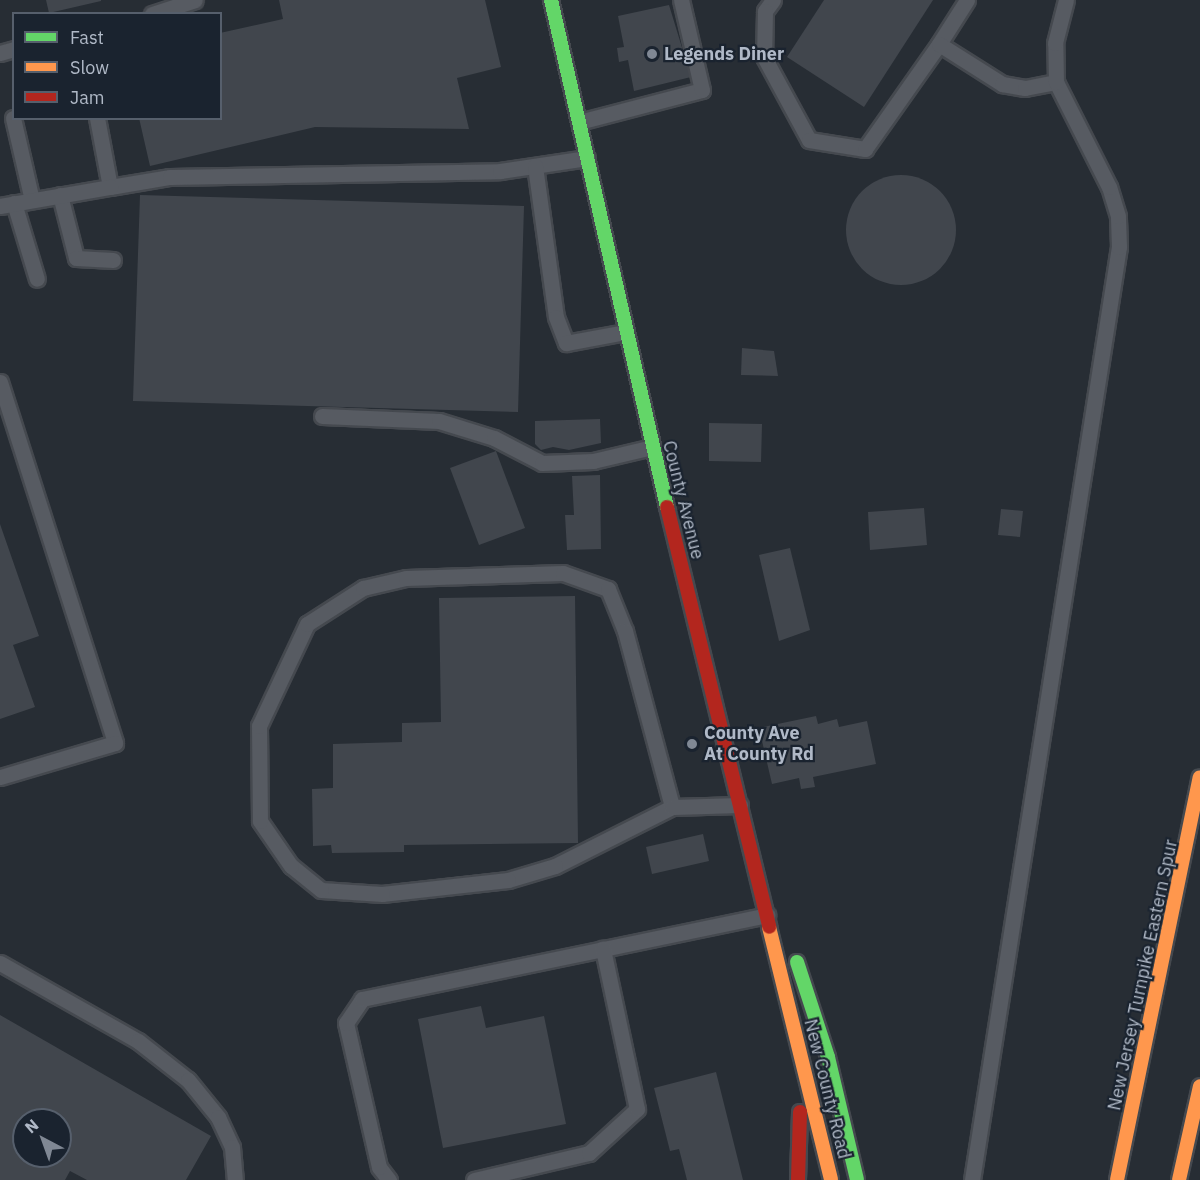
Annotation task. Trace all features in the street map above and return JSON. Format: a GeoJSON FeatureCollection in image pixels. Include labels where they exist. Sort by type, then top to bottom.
{"type":"FeatureCollection","features":[{"type":"Feature","properties":{"kind":"main road","name":"County Avenue"},"geometry":{"type":"LineString","coordinates":[[551,0],[652,447],[789,1006]]}},
{"type":"Feature","properties":{"kind":"main road","name":"New Jersey Turnpike Eastern Spur"},"geometry":{"type":"LineString","coordinates":[[1117,1180],[1200,777]]}},
{"type":"Feature","properties":{"kind":"main road"},"geometry":{"type":"LineString","coordinates":[[750,849],[790,944],[828,1057],[857,1180]]}},
{"type":"Feature","properties":{"kind":"main road"},"geometry":{"type":"LineString","coordinates":[[789,1006],[802,1151],[798,1180]]}},
{"type":"Feature","properties":{"kind":"main road","name":"New County Road"},"geometry":{"type":"LineString","coordinates":[[789,1006],[831,1180]]}},
{"type":"Feature","properties":{"kind":"main road"},"geometry":{"type":"LineString","coordinates":[[1179,1180],[1200,1086]]}},
{"type":"Feature","properties":{"kind":"lane"},"geometry":{"type":"LineString","coordinates":[[158,12],[195,0]]}},
{"type":"Feature","properties":{"kind":"lane"},"geometry":{"type":"LineString","coordinates":[[579,122],[702,90],[681,0]]}},
{"type":"Feature","properties":{"kind":"lane"},"geometry":{"type":"LineString","coordinates":[[773,0],[765,11],[764,57],[809,140],[865,149],[967,0]]}},
{"type":"Feature","properties":{"kind":"lane"},"geometry":{"type":"LineString","coordinates":[[972,1180],[1119,247],[1112,194],[1056,82],[1055,43],[1066,0]]}},
{"type":"Feature","properties":{"kind":"lane"},"geometry":{"type":"LineString","coordinates":[[939,44],[1002,84],[1025,88],[1056,82]]}},
{"type":"Feature","properties":{"kind":"lane"},"geometry":{"type":"LineString","coordinates":[[13,120],[32,200]]}},
{"type":"Feature","properties":{"kind":"lane"},"geometry":{"type":"LineString","coordinates":[[97,120],[110,187]]}},
{"type":"Feature","properties":{"kind":"lane"},"geometry":{"type":"LineString","coordinates":[[37,279],[7,205],[170,177],[500,171],[587,158]]}},
{"type":"Feature","properties":{"kind":"lane"},"geometry":{"type":"LineString","coordinates":[[535,166],[556,317],[566,342],[626,332]]}},
{"type":"Feature","properties":{"kind":"lane"},"geometry":{"type":"LineString","coordinates":[[60,195],[76,258],[113,260]]}},
{"type":"Feature","properties":{"kind":"lane"},"geometry":{"type":"LineString","coordinates":[[0,382],[115,743],[0,777]]}},
{"type":"Feature","properties":{"kind":"lane"},"geometry":{"type":"LineString","coordinates":[[322,416],[439,421],[495,438],[542,463],[593,460],[652,447]]}},
{"type":"Feature","properties":{"kind":"lane"},"geometry":{"type":"LineString","coordinates":[[672,807],[625,631],[608,589],[583,577],[520,573],[406,578],[363,588],[307,624],[259,726],[260,821],[291,866],[321,890],[382,894],[508,880],[555,866],[672,807],[740,805]]}},
{"type":"Feature","properties":{"kind":"lane"},"geometry":{"type":"LineString","coordinates":[[389,1180],[379,1167],[346,1023],[362,999],[767,915]]}},
{"type":"Feature","properties":{"kind":"lane"},"geometry":{"type":"LineString","coordinates":[[474,1180],[589,1153],[638,1108],[603,948]]}},
{"type":"Feature","properties":{"kind":"lane"},"geometry":{"type":"LineString","coordinates":[[0,963],[138,1041],[188,1080],[218,1117],[232,1147],[235,1180]]}},
{"type":"Feature","properties":{"kind":"building"},"geometry":{"type":"Polygon","coordinates":[[[46,0],[101,0],[53,12],[49,12],[46,0]]]}},
{"type":"Feature","properties":{"kind":"building"},"geometry":{"type":"Polygon","coordinates":[[[279,0],[485,0],[501,67],[457,78],[469,129],[315,127],[150,166],[139,120],[222,120],[222,33],[283,19],[279,0]]]}},
{"type":"Feature","properties":{"kind":"building"},"geometry":{"type":"Polygon","coordinates":[[[824,0],[933,0],[864,107],[787,57],[824,0]]]}},
{"type":"Feature","properties":{"kind":"building","name":"Legends Diner"},"geometry":{"type":"Polygon","coordinates":[[[669,5],[691,77],[634,91],[628,60],[619,62],[617,48],[624,47],[618,16],[669,5]]]}},
{"type":"Feature","properties":{"kind":"building"},"geometry":{"type":"Polygon","coordinates":[[[901,175],[922,179],[940,191],[952,209],[956,230],[952,251],[940,269],[922,281],[901,285],[880,281],[862,269],[850,251],[846,230],[850,209],[862,191],[880,179],[901,175]]]}},
{"type":"Feature","properties":{"kind":"building"},"geometry":{"type":"Polygon","coordinates":[[[140,195],[524,206],[518,412],[133,401],[140,195]]]}},
{"type":"Feature","properties":{"kind":"building"},"geometry":{"type":"Polygon","coordinates":[[[742,348],[774,351],[778,376],[741,375],[742,348]]]}},
{"type":"Feature","properties":{"kind":"building"},"geometry":{"type":"Polygon","coordinates":[[[600,419],[601,443],[569,450],[553,447],[541,450],[535,444],[535,421],[600,419]]]}},
{"type":"Feature","properties":{"kind":"building"},"geometry":{"type":"Polygon","coordinates":[[[709,423],[762,424],[761,462],[709,461],[709,423]]]}},
{"type":"Feature","properties":{"kind":"building"},"geometry":{"type":"Polygon","coordinates":[[[496,451],[525,528],[479,545],[450,468],[496,451]]]}},
{"type":"Feature","properties":{"kind":"building"},"geometry":{"type":"Polygon","coordinates":[[[600,475],[601,549],[567,550],[565,515],[574,515],[572,476],[600,475]]]}},
{"type":"Feature","properties":{"kind":"building"},"geometry":{"type":"Polygon","coordinates":[[[924,508],[927,545],[870,550],[868,512],[924,508]]]}},
{"type":"Feature","properties":{"kind":"building"},"geometry":{"type":"Polygon","coordinates":[[[1001,509],[1023,511],[1020,537],[998,535],[1001,509]]]}},
{"type":"Feature","properties":{"kind":"building"},"geometry":{"type":"Polygon","coordinates":[[[0,524],[39,636],[13,645],[35,707],[0,719],[0,524]]]}},
{"type":"Feature","properties":{"kind":"building"},"geometry":{"type":"Polygon","coordinates":[[[790,548],[810,630],[779,641],[759,555],[790,548]]]}},
{"type":"Feature","properties":{"kind":"building"},"geometry":{"type":"Polygon","coordinates":[[[575,596],[578,843],[404,845],[404,852],[332,853],[331,845],[313,846],[312,789],[333,788],[333,744],[402,742],[402,723],[441,722],[439,598],[575,596]]]}},
{"type":"Feature","properties":{"kind":"building"},"geometry":{"type":"Polygon","coordinates":[[[816,716],[818,724],[837,719],[839,727],[867,721],[876,764],[813,777],[815,787],[801,789],[799,778],[772,784],[759,728],[816,716]]]}},
{"type":"Feature","properties":{"kind":"building"},"geometry":{"type":"Polygon","coordinates":[[[703,834],[709,861],[652,874],[646,847],[703,834]]]}},
{"type":"Feature","properties":{"kind":"building"},"geometry":{"type":"Polygon","coordinates":[[[481,1006],[486,1028],[544,1016],[566,1124],[443,1148],[418,1019],[481,1006]]]}},
{"type":"Feature","properties":{"kind":"building"},"geometry":{"type":"Polygon","coordinates":[[[0,1015],[211,1136],[186,1180],[87,1180],[70,1171],[65,1180],[0,1180],[0,1015]]]}},
{"type":"Feature","properties":{"kind":"building"},"geometry":{"type":"Polygon","coordinates":[[[716,1072],[743,1180],[687,1180],[679,1149],[670,1151],[654,1088],[716,1072]]]}},
{"type":"Feature","properties":{"kind":"traffic: fast"},"geometry":{"type":"LineString","coordinates":[[551,0],[667,507]]}},
{"type":"Feature","properties":{"kind":"traffic: fast"},"geometry":{"type":"LineString","coordinates":[[797,962],[828,1057],[857,1180]]}},
{"type":"Feature","properties":{"kind":"traffic: slow"},"geometry":{"type":"LineString","coordinates":[[1117,1180],[1200,777]]}},
{"type":"Feature","properties":{"kind":"traffic: slow"},"geometry":{"type":"LineString","coordinates":[[769,927],[831,1180]]}},
{"type":"Feature","properties":{"kind":"traffic: slow"},"geometry":{"type":"LineString","coordinates":[[1179,1180],[1200,1086]]}},
{"type":"Feature","properties":{"kind":"traffic: jam"},"geometry":{"type":"LineString","coordinates":[[667,507],[769,927]]}},
{"type":"Feature","properties":{"kind":"traffic: jam"},"geometry":{"type":"LineString","coordinates":[[798,1180],[800,1112]]}},
{"type":"Feature","properties":{"kind":"place","name":"Legends Diner"},"geometry":{"type":"Point","coordinates":[652,54]}},
{"type":"Feature","properties":{"kind":"place","name":"County Ave At County Rd"},"geometry":{"type":"Point","coordinates":[692,744]}}]}
